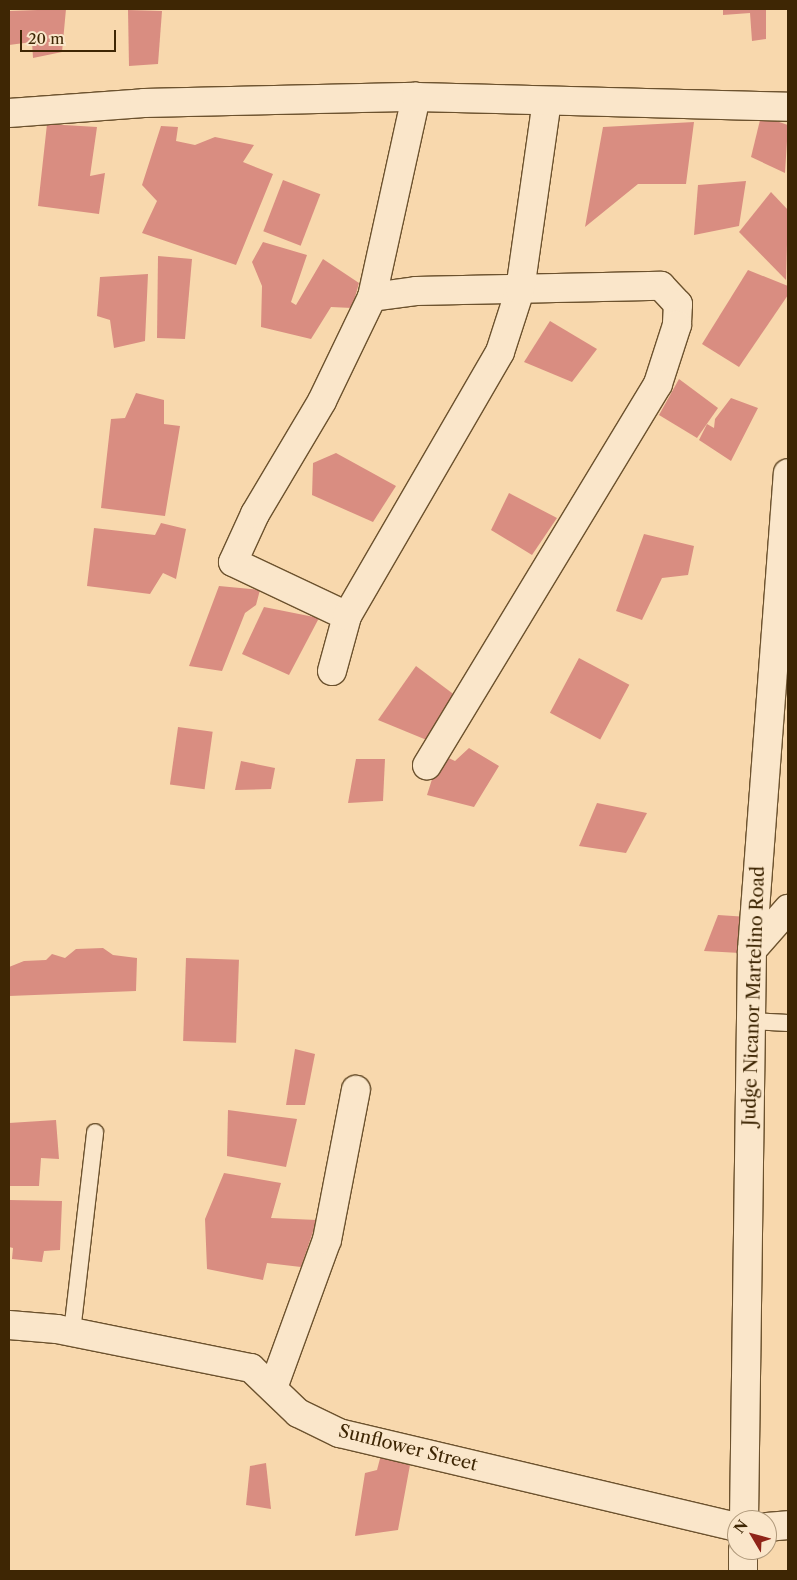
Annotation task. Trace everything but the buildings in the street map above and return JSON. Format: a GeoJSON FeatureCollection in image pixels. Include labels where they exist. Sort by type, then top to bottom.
{"type":"FeatureCollection","features":[{"type":"Feature","properties":{"kind":"street"},"geometry":{"type":"LineString","coordinates":[[347,616],[232,562],[255,514],[322,401],[372,297],[416,97]]}},
{"type":"Feature","properties":{"kind":"street"},"geometry":{"type":"LineString","coordinates":[[9,113],[144,103],[416,97],[788,107]]}},
{"type":"Feature","properties":{"kind":"street"},"geometry":{"type":"LineString","coordinates":[[332,671],[347,616],[500,352],[520,290],[547,101]]}},
{"type":"Feature","properties":{"kind":"street"},"geometry":{"type":"LineString","coordinates":[[372,297],[396,291],[661,286],[678,304],[676,325],[658,384],[427,765]]}},
{"type":"Feature","properties":{"kind":"street","name":"Judge Nicanor Martelino Road"},"geometry":{"type":"LineString","coordinates":[[744,1510],[752,950],[788,473]]}},
{"type":"Feature","properties":{"kind":"street"},"geometry":{"type":"LineString","coordinates":[[752,950],[788,909]]}},
{"type":"Feature","properties":{"kind":"street"},"geometry":{"type":"LineString","coordinates":[[274,1388],[327,1240],[356,1090]]}},
{"type":"Feature","properties":{"kind":"street","name":"Sunflower Street"},"geometry":{"type":"LineString","coordinates":[[9,1325],[72,1332],[251,1368],[298,1413],[339,1433],[727,1525]]}},
{"type":"Feature","properties":{"kind":"lane"},"geometry":{"type":"LineString","coordinates":[[751,1021],[788,1022]]}},
{"type":"Feature","properties":{"kind":"lane"},"geometry":{"type":"LineString","coordinates":[[72,1332],[95,1132]]}}]}
